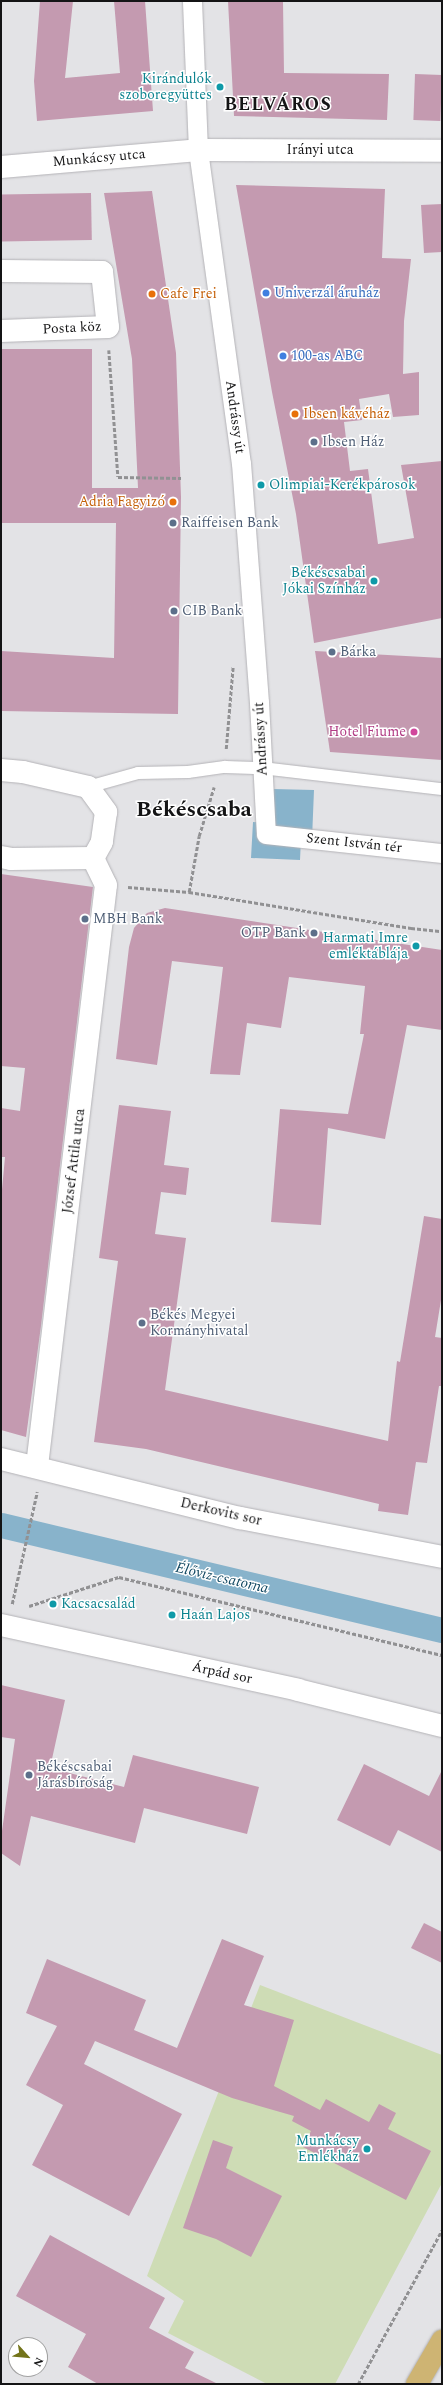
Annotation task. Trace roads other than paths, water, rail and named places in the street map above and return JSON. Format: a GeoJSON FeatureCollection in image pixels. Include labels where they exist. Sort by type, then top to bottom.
{"type":"FeatureCollection","features":[{"type":"Feature","properties":{"kind":"main road"},"geometry":{"type":"LineString","coordinates":[[417,2384],[442,2341]]}},
{"type":"Feature","properties":{"kind":"street","name":"Andrássy út"},"geometry":{"type":"LineString","coordinates":[[192,1],[198,150],[241,463],[266,834]]}},
{"type":"Feature","properties":{"kind":"street","name":"Irányi utca"},"geometry":{"type":"LineString","coordinates":[[198,150],[442,151]]}},
{"type":"Feature","properties":{"kind":"street","name":"Munkácsy utca"},"geometry":{"type":"LineString","coordinates":[[1,166],[198,150]]}},
{"type":"Feature","properties":{"kind":"street","name":"Posta köz"},"geometry":{"type":"LineString","coordinates":[[1,271],[102,272],[108,327],[1,331]]}},
{"type":"Feature","properties":{"kind":"street"},"geometry":{"type":"LineString","coordinates":[[1,770],[23,772],[88,787],[106,812],[102,842],[93,858],[11,859],[1,857]]}},
{"type":"Feature","properties":{"kind":"street","name":"Szent István tér"},"geometry":{"type":"LineString","coordinates":[[266,834],[442,853]]}},
{"type":"Feature","properties":{"kind":"street","name":"József Attila utca"},"geometry":{"type":"LineString","coordinates":[[42,1467],[106,885],[93,858]]}},
{"type":"Feature","properties":{"kind":"street","name":"Derkovits sor"},"geometry":{"type":"LineString","coordinates":[[1,1459],[42,1467],[240,1518],[442,1557]]}},
{"type":"Feature","properties":{"kind":"street","name":"Árpád sor"},"geometry":{"type":"LineString","coordinates":[[4,1629],[298,1690],[442,1726]]}},
{"type":"Feature","properties":{"kind":"lane"},"geometry":{"type":"LineString","coordinates":[[88,787],[138,773],[188,772],[225,767],[262,768],[442,788]]}},
{"type":"Feature","properties":{"kind":"water"},"geometry":{"type":"Polygon","coordinates":[[[273,789],[314,790],[312,839],[301,839],[300,860],[251,858],[253,822],[272,823],[273,789]]]}},
{"type":"Feature","properties":{"kind":"waterway","name":"Élővíz-csatorna"},"geometry":{"type":"LineString","coordinates":[[1,1525],[442,1630]]}},
{"type":"Feature","properties":{"kind":"place","name":"Kirándulók szoboregyüttes"},"geometry":{"type":"Point","coordinates":[220,87]}},
{"type":"Feature","properties":{"kind":"place","name":"Univerzál áruház"},"geometry":{"type":"Point","coordinates":[266,293]}},
{"type":"Feature","properties":{"kind":"place","name":"Cafe Frei"},"geometry":{"type":"Point","coordinates":[152,294]}},
{"type":"Feature","properties":{"kind":"place","name":"100-as ABC"},"geometry":{"type":"Point","coordinates":[283,356]}},
{"type":"Feature","properties":{"kind":"place","name":"Ibsen kávéház"},"geometry":{"type":"Point","coordinates":[295,414]}},
{"type":"Feature","properties":{"kind":"place","name":"Ibsen Ház"},"geometry":{"type":"Point","coordinates":[314,442]}},
{"type":"Feature","properties":{"kind":"place","name":"Olimpiai-Kerékpárosok"},"geometry":{"type":"Point","coordinates":[261,485]}},
{"type":"Feature","properties":{"kind":"place","name":"Adria Fagyizó"},"geometry":{"type":"Point","coordinates":[173,502]}},
{"type":"Feature","properties":{"kind":"place","name":"Raiffeisen Bank"},"geometry":{"type":"Point","coordinates":[173,523]}},
{"type":"Feature","properties":{"kind":"place","name":"Békéscsabai Jókai Színház"},"geometry":{"type":"Point","coordinates":[374,581]}},
{"type":"Feature","properties":{"kind":"place","name":"CIB Bank"},"geometry":{"type":"Point","coordinates":[174,611]}},
{"type":"Feature","properties":{"kind":"place","name":"Bárka"},"geometry":{"type":"Point","coordinates":[332,652]}},
{"type":"Feature","properties":{"kind":"place","name":"Hotel Fiume"},"geometry":{"type":"Point","coordinates":[414,732]}},
{"type":"Feature","properties":{"kind":"place","name":"MBH Bank"},"geometry":{"type":"Point","coordinates":[85,919]}},
{"type":"Feature","properties":{"kind":"place","name":"OTP Bank"},"geometry":{"type":"Point","coordinates":[314,933]}},
{"type":"Feature","properties":{"kind":"place","name":"Harmati Imre emléktáblája"},"geometry":{"type":"Point","coordinates":[416,946]}},
{"type":"Feature","properties":{"kind":"place","name":"Békés Megyei Kormányhivatal"},"geometry":{"type":"Point","coordinates":[142,1323]}},
{"type":"Feature","properties":{"kind":"place","name":"Kacsacsalád"},"geometry":{"type":"Point","coordinates":[53,1604]}},
{"type":"Feature","properties":{"kind":"place","name":"Haán Lajos"},"geometry":{"type":"Point","coordinates":[172,1615]}},
{"type":"Feature","properties":{"kind":"place","name":"Békéscsabai Járásbíróság"},"geometry":{"type":"Point","coordinates":[29,1775]}},
{"type":"Feature","properties":{"kind":"place","name":"Munkácsy Emlékház"},"geometry":{"type":"Point","coordinates":[367,2149]}},
{"type":"Feature","properties":{"kind":"district","name":"BELVÁROS"},"geometry":{"type":"Point","coordinates":[278,105]}},
{"type":"Feature","properties":{"kind":"district","name":"Békéscsaba"},"geometry":{"type":"Point","coordinates":[194,810]}}]}
